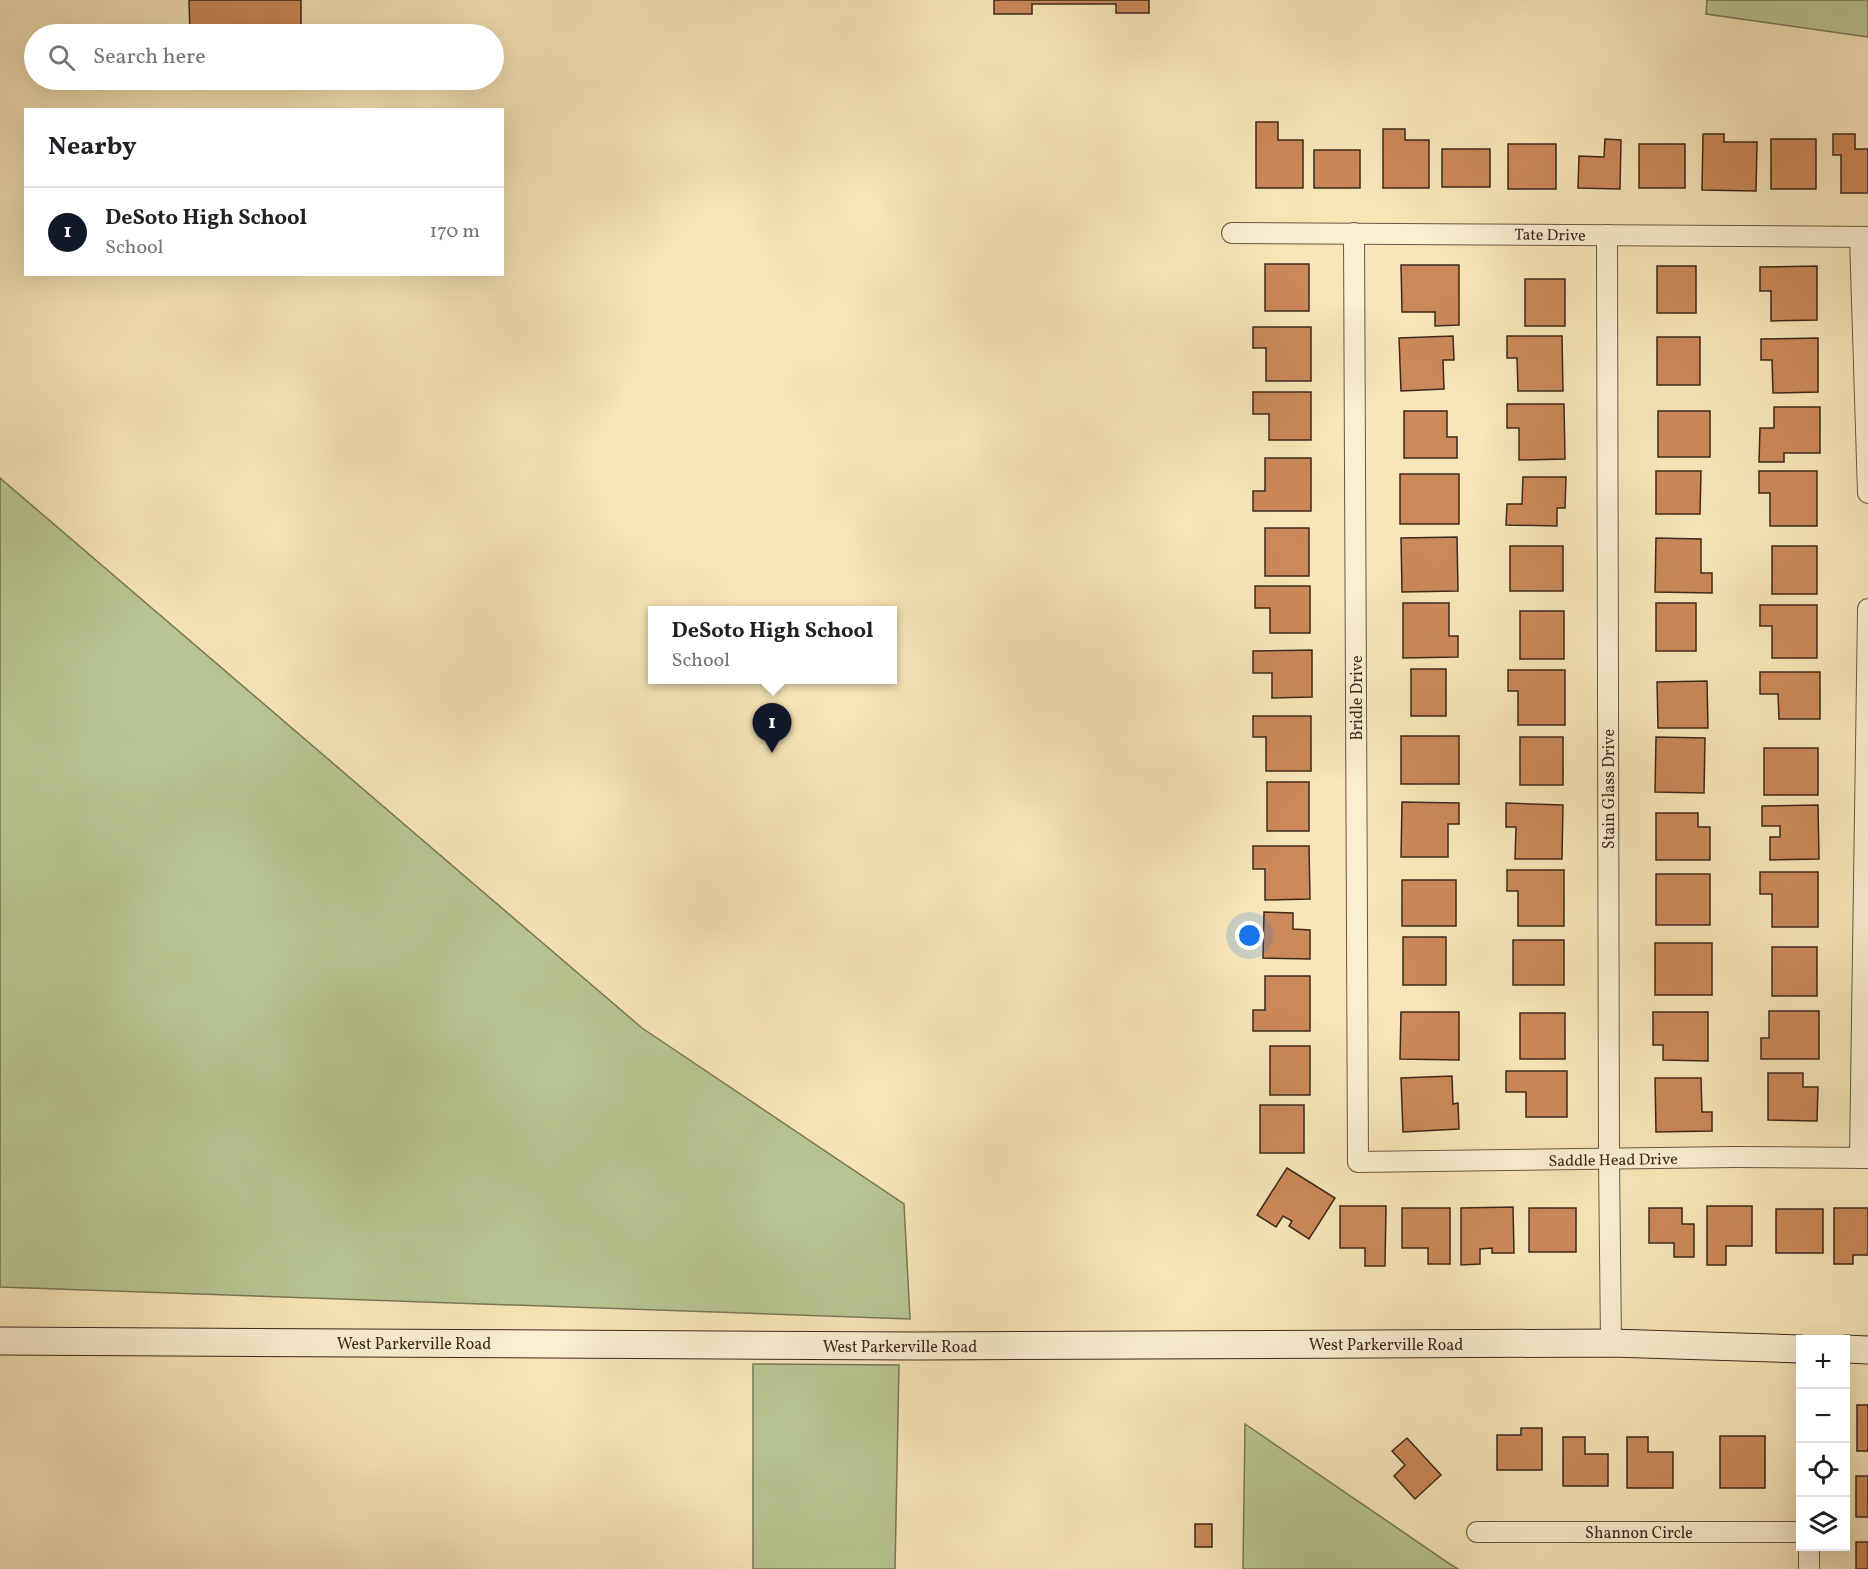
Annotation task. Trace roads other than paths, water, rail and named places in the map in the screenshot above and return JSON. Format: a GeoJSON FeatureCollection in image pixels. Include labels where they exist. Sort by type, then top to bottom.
{"type":"FeatureCollection","features":[{"type":"Feature","properties":{"kind":"main road","name":"West Parkerville Road"},"geometry":{"type":"LineString","coordinates":[[0,1341],[917,1346],[1611,1343],[1796,1349]]}},
{"type":"Feature","properties":{"kind":"main road"},"geometry":{"type":"LineString","coordinates":[[1850,1349],[1868,1350]]}},
{"type":"Feature","properties":{"kind":"street","name":"Tate Drive"},"geometry":{"type":"LineString","coordinates":[[1232,233],[1480,232],[1864,237]]}},
{"type":"Feature","properties":{"kind":"street","name":"Bridle Drive"},"geometry":{"type":"LineString","coordinates":[[1354,233],[1359,1162]]}},
{"type":"Feature","properties":{"kind":"street","name":"Stain Glass Drive"},"geometry":{"type":"LineString","coordinates":[[1607,235],[1611,1343]]}},
{"type":"Feature","properties":{"kind":"street"},"geometry":{"type":"LineString","coordinates":[[1864,237],[1868,493]]}},
{"type":"Feature","properties":{"kind":"street"},"geometry":{"type":"LineString","coordinates":[[1864,1158],[1868,609]]}},
{"type":"Feature","properties":{"kind":"street","name":"Saddle Head Drive"},"geometry":{"type":"LineString","coordinates":[[1359,1162],[1734,1157],[1864,1158]]}},
{"type":"Feature","properties":{"kind":"street","name":"Shannon Circle"},"geometry":{"type":"LineString","coordinates":[[1477,1532],[1796,1532]]}},
{"type":"Feature","properties":{"kind":"street"},"geometry":{"type":"LineString","coordinates":[[1809,1551],[1809,1569]]}},
{"type":"Feature","properties":{"kind":"place","name":"DeSoto High School"},"geometry":{"type":"Point","coordinates":[772,753]}}]}
